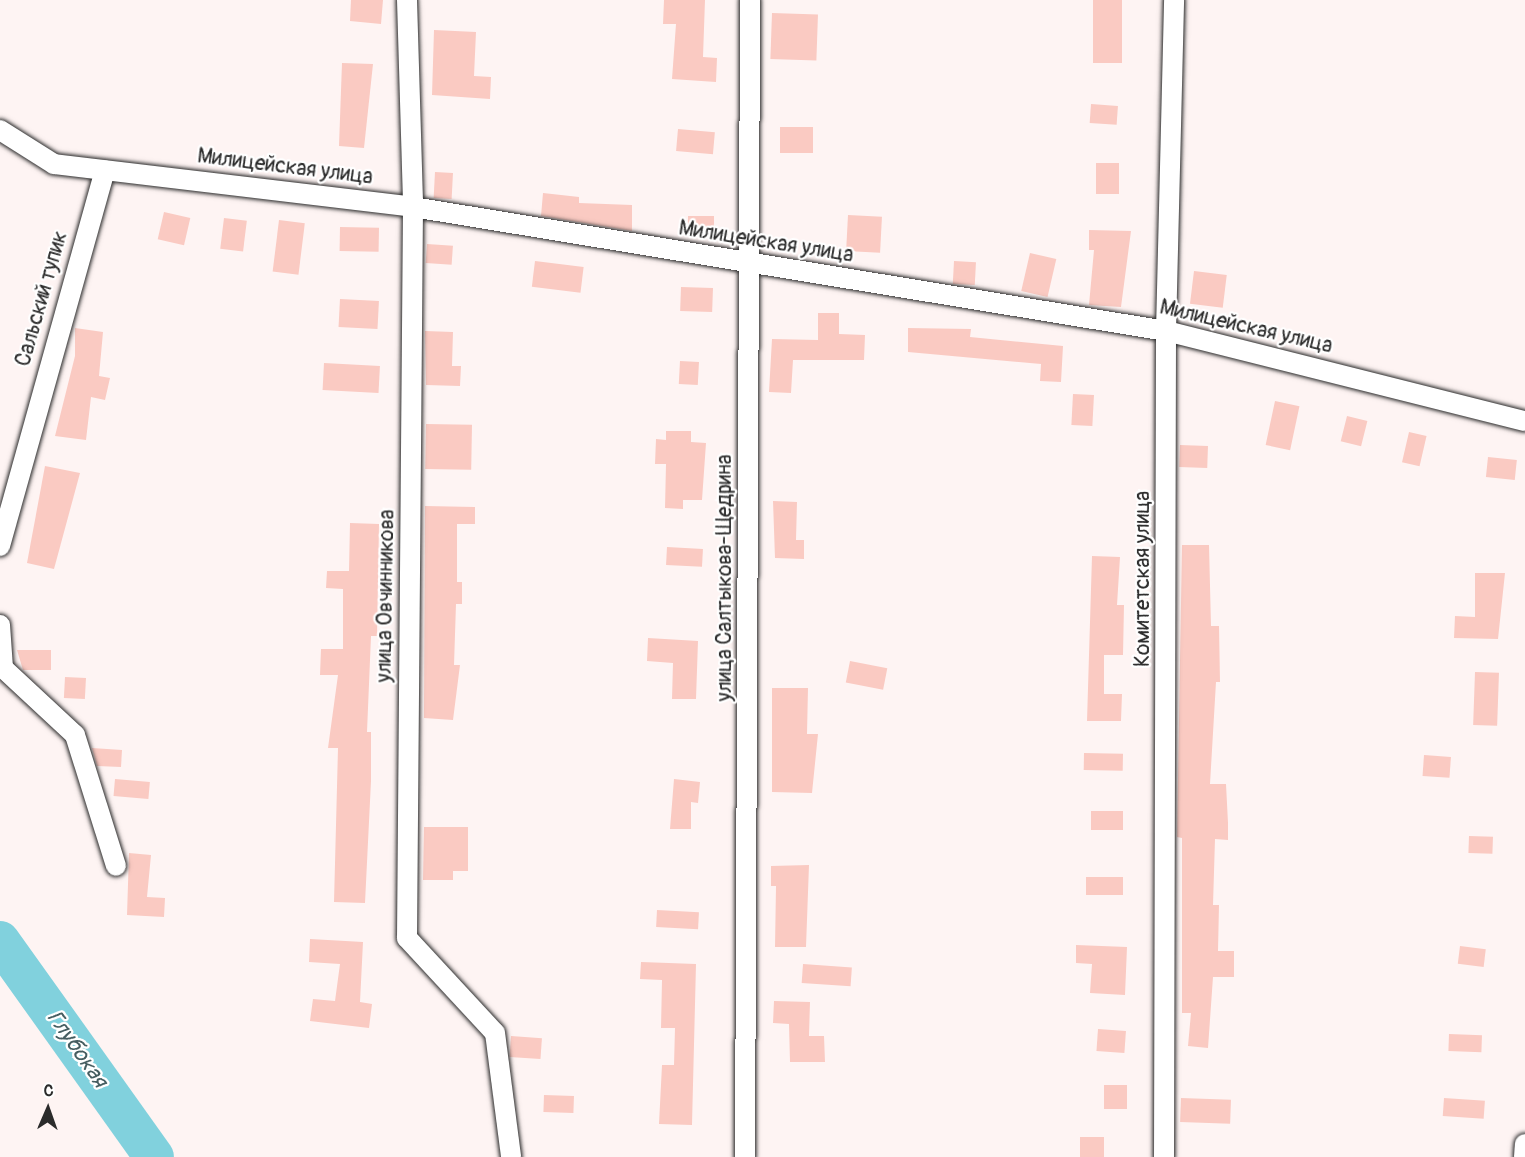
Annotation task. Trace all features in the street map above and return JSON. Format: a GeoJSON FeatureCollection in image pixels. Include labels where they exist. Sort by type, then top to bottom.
{"type":"FeatureCollection","features":[{"type":"Feature","properties":{"kind":"street","name":"улица Овчинникова"},"geometry":{"type":"LineString","coordinates":[[407,0],[414,207],[407,938],[495,1033],[511,1157]]}},
{"type":"Feature","properties":{"kind":"street","name":"улица Салтыкова-Щедрина"},"geometry":{"type":"LineString","coordinates":[[745,1157],[751,265],[750,0]]}},
{"type":"Feature","properties":{"kind":"street","name":"Комитетская улица"},"geometry":{"type":"LineString","coordinates":[[1164,1157],[1166,331],[1174,0]]}},
{"type":"Feature","properties":{"kind":"street","name":"Милицейская улица"},"geometry":{"type":"LineString","coordinates":[[0,130],[54,164],[414,207],[751,265],[1166,331],[1525,421]]}},
{"type":"Feature","properties":{"kind":"street","name":"Сальский тупик"},"geometry":{"type":"LineString","coordinates":[[0,546],[105,170]]}},
{"type":"Feature","properties":{"kind":"street"},"geometry":{"type":"LineString","coordinates":[[0,625],[3,668],[75,735],[116,866]]}},
{"type":"Feature","properties":{"kind":"street"},"geometry":{"type":"LineString","coordinates":[[1524,1157],[1525,1144]]}},
{"type":"Feature","properties":{"kind":"building"},"geometry":{"type":"Polygon","coordinates":[[[351,0],[383,0],[381,24],[350,21],[351,0]]]}},
{"type":"Feature","properties":{"kind":"building"},"geometry":{"type":"Polygon","coordinates":[[[664,0],[705,0],[703,57],[717,58],[716,82],[672,79],[676,24],[663,24],[664,0]]]}},
{"type":"Feature","properties":{"kind":"building"},"geometry":{"type":"Polygon","coordinates":[[[1093,0],[1122,0],[1122,63],[1093,63],[1093,0]]]}},
{"type":"Feature","properties":{"kind":"building"},"geometry":{"type":"Polygon","coordinates":[[[772,13],[818,15],[816,61],[770,59],[772,13]]]}},
{"type":"Feature","properties":{"kind":"building"},"geometry":{"type":"Polygon","coordinates":[[[434,30],[476,32],[474,76],[491,77],[490,99],[432,95],[434,30]]]}},
{"type":"Feature","properties":{"kind":"building"},"geometry":{"type":"Polygon","coordinates":[[[342,63],[373,64],[364,148],[339,146],[342,63]]]}},
{"type":"Feature","properties":{"kind":"building"},"geometry":{"type":"Polygon","coordinates":[[[1091,104],[1118,106],[1117,125],[1090,123],[1091,104]]]}},
{"type":"Feature","properties":{"kind":"building"},"geometry":{"type":"Polygon","coordinates":[[[780,127],[813,127],[813,153],[780,153],[780,127]]]}},
{"type":"Feature","properties":{"kind":"building"},"geometry":{"type":"Polygon","coordinates":[[[678,129],[715,132],[713,154],[676,151],[678,129]]]}},
{"type":"Feature","properties":{"kind":"building"},"geometry":{"type":"Polygon","coordinates":[[[1096,163],[1119,163],[1119,194],[1096,194],[1096,163]]]}},
{"type":"Feature","properties":{"kind":"building"},"geometry":{"type":"Polygon","coordinates":[[[435,172],[453,173],[452,199],[434,198],[435,172]]]}},
{"type":"Feature","properties":{"kind":"building"},"geometry":{"type":"Polygon","coordinates":[[[543,193],[579,197],[579,203],[632,205],[632,231],[541,216],[543,193]]]}},
{"type":"Feature","properties":{"kind":"building"},"geometry":{"type":"Polygon","coordinates":[[[164,212],[190,218],[184,245],[158,239],[164,212]]]}},
{"type":"Feature","properties":{"kind":"building"},"geometry":{"type":"Polygon","coordinates":[[[848,215],[882,217],[880,253],[846,251],[848,215]]]}},
{"type":"Feature","properties":{"kind":"building"},"geometry":{"type":"Polygon","coordinates":[[[688,216],[714,216],[714,235],[688,235],[688,216]]]}},
{"type":"Feature","properties":{"kind":"building"},"geometry":{"type":"Polygon","coordinates":[[[224,218],[247,221],[243,252],[220,249],[224,218]]]}},
{"type":"Feature","properties":{"kind":"building"},"geometry":{"type":"Polygon","coordinates":[[[279,220],[305,223],[298,275],[273,272],[279,220]]]}},
{"type":"Feature","properties":{"kind":"building"},"geometry":{"type":"Polygon","coordinates":[[[340,227],[379,228],[379,252],[340,251],[340,227]]]}},
{"type":"Feature","properties":{"kind":"building"},"geometry":{"type":"Polygon","coordinates":[[[1089,230],[1131,231],[1121,307],[1089,305],[1094,250],[1089,250],[1089,230]]]}},
{"type":"Feature","properties":{"kind":"building"},"geometry":{"type":"Polygon","coordinates":[[[427,244],[453,246],[452,265],[426,263],[427,244]]]}},
{"type":"Feature","properties":{"kind":"building"},"geometry":{"type":"Polygon","coordinates":[[[1030,253],[1056,259],[1048,297],[1021,291],[1030,253]]]}},
{"type":"Feature","properties":{"kind":"building"},"geometry":{"type":"Polygon","coordinates":[[[535,261],[584,267],[580,293],[532,287],[535,261]]]}},
{"type":"Feature","properties":{"kind":"building"},"geometry":{"type":"Polygon","coordinates":[[[954,261],[976,262],[975,285],[953,284],[954,261]]]}},
{"type":"Feature","properties":{"kind":"building"},"geometry":{"type":"Polygon","coordinates":[[[1194,271],[1227,275],[1223,308],[1190,304],[1194,271]]]}},
{"type":"Feature","properties":{"kind":"building"},"geometry":{"type":"Polygon","coordinates":[[[681,287],[713,288],[712,312],[680,311],[681,287]]]}},
{"type":"Feature","properties":{"kind":"building"},"geometry":{"type":"Polygon","coordinates":[[[340,299],[379,301],[377,329],[339,327],[340,299]]]}},
{"type":"Feature","properties":{"kind":"building"},"geometry":{"type":"Polygon","coordinates":[[[818,313],[839,313],[839,334],[865,335],[864,360],[793,360],[791,393],[769,392],[772,339],[818,340],[818,313]]]}},
{"type":"Feature","properties":{"kind":"building"},"geometry":{"type":"Polygon","coordinates":[[[75,328],[103,332],[99,376],[110,378],[105,400],[91,397],[86,440],[55,436],[75,356],[75,328]]]}},
{"type":"Feature","properties":{"kind":"building"},"geometry":{"type":"Polygon","coordinates":[[[908,328],[971,329],[970,337],[1063,346],[1061,382],[1040,381],[1041,364],[908,352],[908,328]]]}},
{"type":"Feature","properties":{"kind":"building"},"geometry":{"type":"Polygon","coordinates":[[[425,331],[453,332],[452,366],[461,366],[460,386],[426,385],[425,331]]]}},
{"type":"Feature","properties":{"kind":"building"},"geometry":{"type":"Polygon","coordinates":[[[680,361],[699,362],[698,385],[679,384],[680,361]]]}},
{"type":"Feature","properties":{"kind":"building"},"geometry":{"type":"Polygon","coordinates":[[[324,363],[380,366],[379,393],[323,390],[324,363]]]}},
{"type":"Feature","properties":{"kind":"building"},"geometry":{"type":"Polygon","coordinates":[[[1073,394],[1094,395],[1092,426],[1071,425],[1073,394]]]}},
{"type":"Feature","properties":{"kind":"building"},"geometry":{"type":"Polygon","coordinates":[[[1275,401],[1299,406],[1290,450],[1266,445],[1275,401]]]}},
{"type":"Feature","properties":{"kind":"building"},"geometry":{"type":"Polygon","coordinates":[[[1347,416],[1367,421],[1361,446],[1341,441],[1347,416]]]}},
{"type":"Feature","properties":{"kind":"building"},"geometry":{"type":"Polygon","coordinates":[[[426,424],[472,425],[471,470],[425,469],[426,424]]]}},
{"type":"Feature","properties":{"kind":"building"},"geometry":{"type":"Polygon","coordinates":[[[666,431],[691,431],[691,442],[706,443],[702,500],[683,500],[683,509],[665,508],[666,464],[655,464],[656,439],[666,440],[666,431]]]}},
{"type":"Feature","properties":{"kind":"building"},"geometry":{"type":"Polygon","coordinates":[[[1409,432],[1427,436],[1420,466],[1402,462],[1409,432]]]}},
{"type":"Feature","properties":{"kind":"building"},"geometry":{"type":"Polygon","coordinates":[[[1180,445],[1208,446],[1207,468],[1179,467],[1180,445]]]}},
{"type":"Feature","properties":{"kind":"building"},"geometry":{"type":"Polygon","coordinates":[[[1488,457],[1517,460],[1515,480],[1486,477],[1488,457]]]}},
{"type":"Feature","properties":{"kind":"building"},"geometry":{"type":"Polygon","coordinates":[[[45,466],[80,473],[54,569],[27,563],[45,466]]]}},
{"type":"Feature","properties":{"kind":"building"},"geometry":{"type":"Polygon","coordinates":[[[773,501],[797,502],[796,540],[804,540],[804,559],[775,558],[773,501]]]}},
{"type":"Feature","properties":{"kind":"building"},"geometry":{"type":"Polygon","coordinates":[[[425,506],[475,507],[475,524],[457,524],[457,582],[462,582],[462,604],[456,604],[454,665],[460,665],[453,720],[424,718],[425,506]]]}},
{"type":"Feature","properties":{"kind":"building"},"geometry":{"type":"Polygon","coordinates":[[[350,523],[379,524],[377,636],[371,636],[367,732],[371,732],[371,781],[365,903],[334,902],[338,748],[328,748],[338,675],[320,675],[321,649],[343,649],[343,589],[326,588],[327,571],[349,571],[350,523]]]}},
{"type":"Feature","properties":{"kind":"building"},"geometry":{"type":"Polygon","coordinates":[[[1182,545],[1209,545],[1211,626],[1219,626],[1220,682],[1216,682],[1210,784],[1226,784],[1228,840],[1215,839],[1213,905],[1219,905],[1218,951],[1234,951],[1234,977],[1213,977],[1208,1048],[1188,1046],[1191,1013],[1182,1013],[1182,838],[1177,837],[1182,545]]]}},
{"type":"Feature","properties":{"kind":"building"},"geometry":{"type":"Polygon","coordinates":[[[667,547],[703,549],[702,567],[666,565],[667,547]]]}},
{"type":"Feature","properties":{"kind":"building"},"geometry":{"type":"Polygon","coordinates":[[[1092,556],[1120,557],[1117,605],[1124,605],[1123,655],[1104,655],[1104,694],[1122,694],[1121,721],[1087,721],[1092,556]]]}},
{"type":"Feature","properties":{"kind":"building"},"geometry":{"type":"Polygon","coordinates":[[[1475,573],[1505,573],[1498,639],[1454,638],[1455,616],[1475,617],[1475,573]]]}},
{"type":"Feature","properties":{"kind":"building"},"geometry":{"type":"Polygon","coordinates":[[[648,638],[698,641],[696,699],[672,699],[673,663],[647,661],[648,638]]]}},
{"type":"Feature","properties":{"kind":"building"},"geometry":{"type":"Polygon","coordinates":[[[17,650],[51,650],[51,670],[23,670],[17,650]]]}},
{"type":"Feature","properties":{"kind":"building"},"geometry":{"type":"Polygon","coordinates":[[[850,661],[887,668],[883,690],[846,683],[850,661]]]}},
{"type":"Feature","properties":{"kind":"building"},"geometry":{"type":"Polygon","coordinates":[[[1475,672],[1499,673],[1497,726],[1473,725],[1475,672]]]}},
{"type":"Feature","properties":{"kind":"building"},"geometry":{"type":"Polygon","coordinates":[[[65,677],[86,678],[85,699],[64,698],[65,677]]]}},
{"type":"Feature","properties":{"kind":"building"},"geometry":{"type":"Polygon","coordinates":[[[772,688],[808,688],[807,734],[818,734],[812,793],[772,792],[772,688]]]}},
{"type":"Feature","properties":{"kind":"building"},"geometry":{"type":"Polygon","coordinates":[[[92,748],[122,750],[121,767],[97,766],[92,748]]]}},
{"type":"Feature","properties":{"kind":"building"},"geometry":{"type":"Polygon","coordinates":[[[1084,753],[1123,754],[1123,771],[1084,770],[1084,753]]]}},
{"type":"Feature","properties":{"kind":"building"},"geometry":{"type":"Polygon","coordinates":[[[1424,755],[1451,757],[1449,778],[1423,776],[1424,755]]]}},
{"type":"Feature","properties":{"kind":"building"},"geometry":{"type":"Polygon","coordinates":[[[115,779],[150,782],[148,799],[114,796],[115,779]]]}},
{"type":"Feature","properties":{"kind":"building"},"geometry":{"type":"Polygon","coordinates":[[[674,779],[700,782],[698,803],[691,802],[691,829],[670,829],[674,779]]]}},
{"type":"Feature","properties":{"kind":"building"},"geometry":{"type":"Polygon","coordinates":[[[1091,811],[1123,811],[1123,830],[1091,830],[1091,811]]]}},
{"type":"Feature","properties":{"kind":"building"},"geometry":{"type":"Polygon","coordinates":[[[424,827],[468,827],[468,871],[453,871],[453,880],[423,880],[424,827]]]}},
{"type":"Feature","properties":{"kind":"building"},"geometry":{"type":"Polygon","coordinates":[[[1469,836],[1493,837],[1492,854],[1468,853],[1469,836]]]}},
{"type":"Feature","properties":{"kind":"building"},"geometry":{"type":"Polygon","coordinates":[[[129,853],[151,855],[147,897],[165,898],[164,917],[127,915],[129,853]]]}},
{"type":"Feature","properties":{"kind":"building"},"geometry":{"type":"Polygon","coordinates":[[[809,865],[806,947],[775,947],[776,886],[771,886],[771,866],[809,865]]]}},
{"type":"Feature","properties":{"kind":"building"},"geometry":{"type":"Polygon","coordinates":[[[1086,877],[1123,877],[1123,895],[1086,895],[1086,877]]]}},
{"type":"Feature","properties":{"kind":"building"},"geometry":{"type":"Polygon","coordinates":[[[657,910],[699,912],[698,929],[656,927],[657,910]]]}},
{"type":"Feature","properties":{"kind":"building"},"geometry":{"type":"Polygon","coordinates":[[[310,939],[363,942],[360,1002],[372,1004],[369,1028],[310,1021],[313,999],[335,1001],[340,964],[309,962],[310,939]]]}},
{"type":"Feature","properties":{"kind":"building"},"geometry":{"type":"Polygon","coordinates":[[[1076,945],[1127,947],[1125,995],[1090,993],[1092,964],[1076,963],[1076,945]]]}},
{"type":"Feature","properties":{"kind":"building"},"geometry":{"type":"Polygon","coordinates":[[[1460,946],[1486,949],[1484,967],[1458,964],[1460,946]]]}},
{"type":"Feature","properties":{"kind":"building"},"geometry":{"type":"Polygon","coordinates":[[[641,962],[696,964],[692,1125],[659,1124],[662,1065],[674,1065],[675,1028],[661,1028],[662,980],[640,979],[641,962]]]}},
{"type":"Feature","properties":{"kind":"building"},"geometry":{"type":"Polygon","coordinates":[[[803,964],[852,967],[851,986],[802,983],[803,964]]]}},
{"type":"Feature","properties":{"kind":"building"},"geometry":{"type":"Polygon","coordinates":[[[774,1001],[810,1002],[809,1036],[824,1036],[825,1062],[790,1062],[789,1024],[773,1023],[774,1001]]]}},
{"type":"Feature","properties":{"kind":"building"},"geometry":{"type":"Polygon","coordinates":[[[1098,1029],[1126,1031],[1124,1053],[1096,1051],[1098,1029]]]}},
{"type":"Feature","properties":{"kind":"building"},"geometry":{"type":"Polygon","coordinates":[[[1449,1034],[1482,1035],[1481,1052],[1448,1051],[1449,1034]]]}},
{"type":"Feature","properties":{"kind":"building"},"geometry":{"type":"Polygon","coordinates":[[[511,1036],[542,1038],[540,1059],[510,1057],[511,1036]]]}},
{"type":"Feature","properties":{"kind":"building"},"geometry":{"type":"Polygon","coordinates":[[[1104,1085],[1127,1085],[1127,1109],[1104,1109],[1104,1085]]]}},
{"type":"Feature","properties":{"kind":"building"},"geometry":{"type":"Polygon","coordinates":[[[544,1095],[574,1096],[573,1113],[543,1112],[544,1095]]]}},
{"type":"Feature","properties":{"kind":"building"},"geometry":{"type":"Polygon","coordinates":[[[1181,1098],[1231,1100],[1230,1124],[1180,1122],[1181,1098]]]}},
{"type":"Feature","properties":{"kind":"building"},"geometry":{"type":"Polygon","coordinates":[[[1444,1098],[1485,1101],[1484,1119],[1443,1116],[1444,1098]]]}},
{"type":"Feature","properties":{"kind":"building"},"geometry":{"type":"Polygon","coordinates":[[[1080,1137],[1104,1137],[1104,1157],[1080,1157],[1080,1137]]]}},
{"type":"Feature","properties":{"kind":"waterway","name":"Глубокая"},"geometry":{"type":"LineString","coordinates":[[0,941],[154,1157]]}}]}
